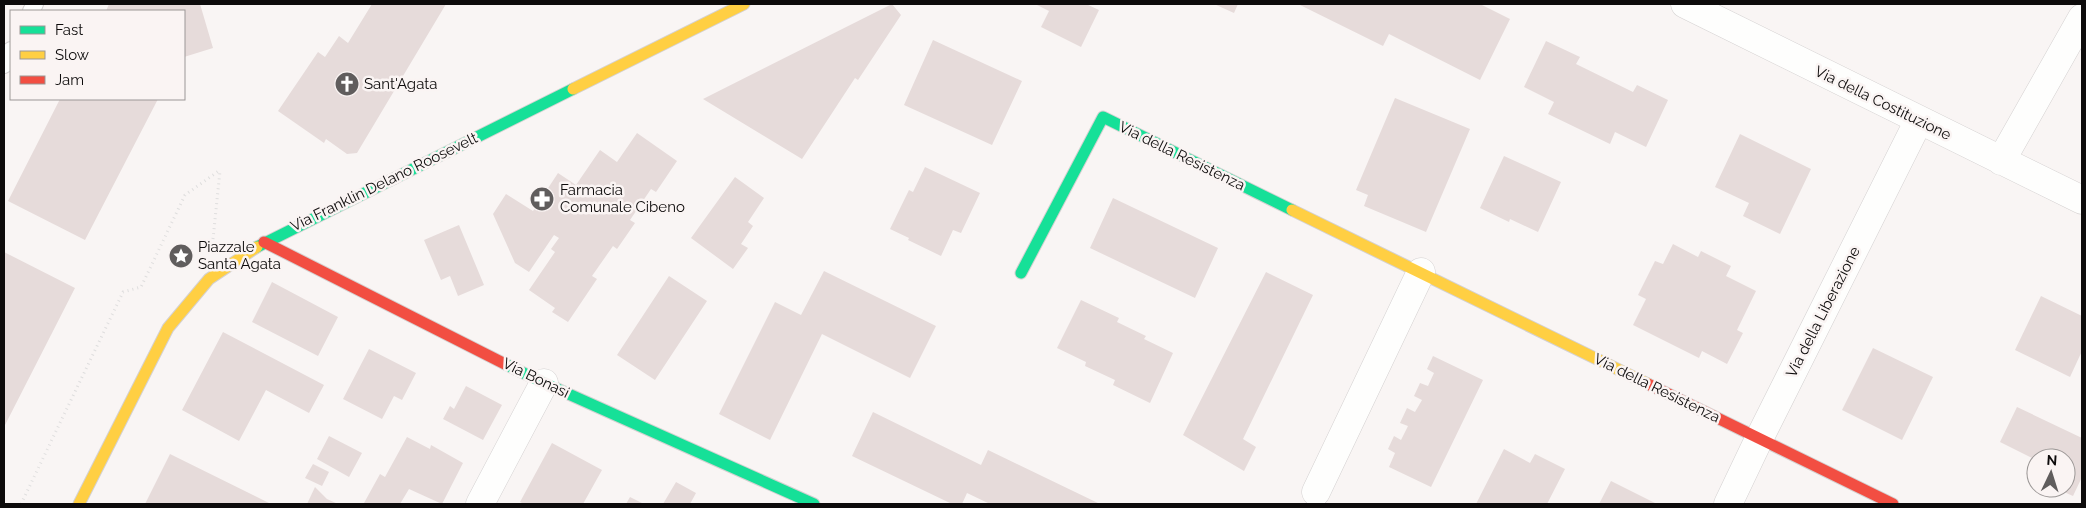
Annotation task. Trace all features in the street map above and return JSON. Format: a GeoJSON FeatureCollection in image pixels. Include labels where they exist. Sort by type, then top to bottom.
{"type":"FeatureCollection","features":[{"type":"Feature","properties":{"kind":"street","name":"Via Franklin Delano Roosevelt"},"geometry":{"type":"LineString","coordinates":[[79,504],[168,328],[209,279],[264,242],[744,4]]}},
{"type":"Feature","properties":{"kind":"street","name":"Via della Costituzione"},"geometry":{"type":"LineString","coordinates":[[1686,4],[2082,200]]}},
{"type":"Feature","properties":{"kind":"street"},"geometry":{"type":"LineString","coordinates":[[2001,161],[2082,18]]}},
{"type":"Feature","properties":{"kind":"street","name":"Via della Resistenza"},"geometry":{"type":"LineString","coordinates":[[1021,273],[1103,117],[1893,504]]}},
{"type":"Feature","properties":{"kind":"street","name":"Via della Liberazione"},"geometry":{"type":"LineString","coordinates":[[1728,504],[1919,120]]}},
{"type":"Feature","properties":{"kind":"street","name":"Via Bonasi"},"geometry":{"type":"LineString","coordinates":[[264,242],[544,383],[814,504]]}},
{"type":"Feature","properties":{"kind":"street"},"geometry":{"type":"LineString","coordinates":[[1316,492],[1421,272]]}},
{"type":"Feature","properties":{"kind":"street"},"geometry":{"type":"LineString","coordinates":[[480,504],[544,383]]}},
{"type":"Feature","properties":{"kind":"lane"},"geometry":{"type":"LineString","coordinates":[[4,65],[10,52]]}},
{"type":"Feature","properties":{"kind":"path"},"geometry":{"type":"LineString","coordinates":[[21,504],[123,292],[141,287],[185,194],[220,170],[209,279]]}},
{"type":"Feature","properties":{"kind":"building"},"geometry":{"type":"Polygon","coordinates":[[[109,4],[200,4],[213,48],[185,57],[185,10],[106,10],[109,4]]]}},
{"type":"Feature","properties":{"kind":"building","name":"Sant'Agata"},"geometry":{"type":"Polygon","coordinates":[[[372,4],[446,4],[357,153],[347,154],[326,139],[324,143],[278,111],[318,52],[325,57],[339,36],[348,43],[372,4]]]}},
{"type":"Feature","properties":{"kind":"building"},"geometry":{"type":"Polygon","coordinates":[[[892,4],[901,15],[858,80],[855,78],[802,159],[703,99],[892,4]]]}},
{"type":"Feature","properties":{"kind":"building"},"geometry":{"type":"Polygon","coordinates":[[[1035,4],[1086,4],[1099,10],[1081,47],[1041,27],[1049,11],[1035,4]]]}},
{"type":"Feature","properties":{"kind":"building"},"geometry":{"type":"Polygon","coordinates":[[[1214,4],[1238,4],[1234,13],[1214,4]]]}},
{"type":"Feature","properties":{"kind":"building"},"geometry":{"type":"Polygon","coordinates":[[[1298,4],[1480,4],[1510,19],[1480,80],[1389,34],[1383,46],[1298,4]]]}},
{"type":"Feature","properties":{"kind":"building"},"geometry":{"type":"Polygon","coordinates":[[[933,40],[1022,81],[992,145],[904,105],[933,40]]]}},
{"type":"Feature","properties":{"kind":"building"},"geometry":{"type":"Polygon","coordinates":[[[1546,41],[1580,57],[1576,64],[1633,92],[1637,85],[1668,100],[1646,147],[1615,132],[1610,144],[1548,114],[1554,102],[1524,87],[1546,41]]]}},
{"type":"Feature","properties":{"kind":"building"},"geometry":{"type":"Polygon","coordinates":[[[1395,98],[1470,129],[1426,232],[1364,206],[1368,195],[1356,190],[1395,98]]]}},
{"type":"Feature","properties":{"kind":"building"},"geometry":{"type":"Polygon","coordinates":[[[59,100],[157,100],[85,240],[8,201],[59,100]]]}},
{"type":"Feature","properties":{"kind":"building"},"geometry":{"type":"Polygon","coordinates":[[[637,133],[677,161],[656,192],[651,189],[630,220],[635,223],[617,249],[613,246],[592,276],[597,279],[568,322],[552,312],[555,308],[529,290],[555,252],[551,249],[559,238],[554,235],[529,272],[515,263],[493,214],[506,194],[533,211],[558,173],[576,185],[600,150],[617,162],[637,133]]]}},
{"type":"Feature","properties":{"kind":"building"},"geometry":{"type":"Polygon","coordinates":[[[1740,134],[1811,169],[1780,234],[1743,216],[1749,203],[1715,187],[1740,134]]]}},
{"type":"Feature","properties":{"kind":"building"},"geometry":{"type":"Polygon","coordinates":[[[1504,156],[1561,182],[1538,232],[1510,219],[1509,222],[1480,208],[1504,156]]]}},
{"type":"Feature","properties":{"kind":"building"},"geometry":{"type":"Polygon","coordinates":[[[925,167],[980,193],[961,233],[953,230],[941,256],[890,229],[909,190],[913,192],[925,167]]]}},
{"type":"Feature","properties":{"kind":"building"},"geometry":{"type":"Polygon","coordinates":[[[735,177],[764,198],[748,222],[753,226],[741,244],[748,248],[733,269],[691,238],[735,177]]]}},
{"type":"Feature","properties":{"kind":"building"},"geometry":{"type":"Polygon","coordinates":[[[1113,198],[1218,248],[1195,298],[1090,248],[1113,198]]]}},
{"type":"Feature","properties":{"kind":"building"},"geometry":{"type":"Polygon","coordinates":[[[459,225],[484,285],[458,296],[450,276],[441,280],[424,240],[459,225]]]}},
{"type":"Feature","properties":{"kind":"building"},"geometry":{"type":"Polygon","coordinates":[[[1673,244],[1698,257],[1701,251],[1731,266],[1726,276],[1756,291],[1737,330],[1743,333],[1727,364],[1702,351],[1699,358],[1633,325],[1646,299],[1638,295],[1655,261],[1663,264],[1673,244]]]}},
{"type":"Feature","properties":{"kind":"building"},"geometry":{"type":"Polygon","coordinates":[[[4,252],[75,288],[4,427],[4,252]]]}},
{"type":"Feature","properties":{"kind":"building"},"geometry":{"type":"Polygon","coordinates":[[[824,271],[936,326],[910,378],[822,334],[770,440],[719,414],[775,302],[801,315],[824,271]]]}},
{"type":"Feature","properties":{"kind":"building"},"geometry":{"type":"Polygon","coordinates":[[[1266,272],[1313,295],[1243,439],[1256,447],[1244,471],[1183,435],[1266,272]]]}},
{"type":"Feature","properties":{"kind":"building"},"geometry":{"type":"Polygon","coordinates":[[[669,276],[707,301],[655,380],[617,355],[669,276]]]}},
{"type":"Feature","properties":{"kind":"building"},"geometry":{"type":"Polygon","coordinates":[[[272,282],[338,317],[318,356],[252,322],[272,282]]]}},
{"type":"Feature","properties":{"kind":"building"},"geometry":{"type":"Polygon","coordinates":[[[2041,296],[2082,316],[2082,351],[2070,377],[2015,350],[2041,296]]]}},
{"type":"Feature","properties":{"kind":"building"},"geometry":{"type":"Polygon","coordinates":[[[1081,300],[1119,318],[1117,322],[1146,336],[1144,339],[1173,353],[1150,403],[1113,385],[1115,380],[1085,366],[1086,362],[1057,348],[1081,300]]]}},
{"type":"Feature","properties":{"kind":"building"},"geometry":{"type":"Polygon","coordinates":[[[223,332],[324,385],[309,413],[266,390],[239,441],[182,410],[223,332]]]}},
{"type":"Feature","properties":{"kind":"building"},"geometry":{"type":"Polygon","coordinates":[[[1873,348],[1933,377],[1902,440],[1842,410],[1873,348]]]}},
{"type":"Feature","properties":{"kind":"building"},"geometry":{"type":"Polygon","coordinates":[[[369,349],[416,373],[402,400],[394,396],[382,419],[343,399],[369,349]]]}},
{"type":"Feature","properties":{"kind":"building"},"geometry":{"type":"Polygon","coordinates":[[[1433,356],[1483,380],[1431,487],[1389,467],[1395,453],[1388,449],[1394,436],[1401,440],[1408,426],[1400,423],[1407,408],[1415,412],[1422,400],[1414,396],[1420,383],[1428,386],[1434,373],[1427,369],[1433,356]]]}},
{"type":"Feature","properties":{"kind":"building"},"geometry":{"type":"Polygon","coordinates":[[[466,386],[502,405],[483,440],[443,419],[450,406],[454,409],[466,386]]]}},
{"type":"Feature","properties":{"kind":"building"},"geometry":{"type":"Polygon","coordinates":[[[2017,407],[2082,438],[2082,477],[2076,490],[2076,448],[2026,448],[2026,455],[2000,442],[2017,407]]]}},
{"type":"Feature","properties":{"kind":"building"},"geometry":{"type":"Polygon","coordinates":[[[873,412],[981,465],[988,450],[1100,504],[990,504],[967,493],[962,504],[952,504],[852,456],[873,412]]]}},
{"type":"Feature","properties":{"kind":"building"},"geometry":{"type":"Polygon","coordinates":[[[329,436],[362,453],[349,477],[317,459],[329,436]]]}},
{"type":"Feature","properties":{"kind":"building"},"geometry":{"type":"Polygon","coordinates":[[[407,437],[430,449],[431,445],[463,463],[442,504],[409,489],[400,504],[364,503],[380,474],[385,477],[407,437]]]}},
{"type":"Feature","properties":{"kind":"building"},"geometry":{"type":"Polygon","coordinates":[[[552,443],[602,470],[583,504],[524,504],[520,502],[552,443]]]}},
{"type":"Feature","properties":{"kind":"building"},"geometry":{"type":"Polygon","coordinates":[[[1504,449],[1530,463],[1535,454],[1565,469],[1547,504],[1476,504],[1504,449]]]}},
{"type":"Feature","properties":{"kind":"building"},"geometry":{"type":"Polygon","coordinates":[[[170,454],[271,504],[145,504],[170,454]]]}},
{"type":"Feature","properties":{"kind":"building"},"geometry":{"type":"Polygon","coordinates":[[[313,464],[329,472],[322,486],[305,478],[313,464]]]}},
{"type":"Feature","properties":{"kind":"building"},"geometry":{"type":"Polygon","coordinates":[[[1611,481],[1655,503],[1599,504],[1611,481]]]}},
{"type":"Feature","properties":{"kind":"building"},"geometry":{"type":"Polygon","coordinates":[[[676,482],[696,493],[690,504],[663,504],[676,482]]]}},
{"type":"Feature","properties":{"kind":"building"},"geometry":{"type":"Polygon","coordinates":[[[315,487],[327,499],[338,504],[307,504],[315,487]]]}},
{"type":"Feature","properties":{"kind":"building"},"geometry":{"type":"Polygon","coordinates":[[[630,497],[644,504],[626,504],[630,497]]]}},
{"type":"Feature","properties":{"kind":"traffic: fast"},"geometry":{"type":"LineString","coordinates":[[257,247],[573,89]]}},
{"type":"Feature","properties":{"kind":"traffic: fast"},"geometry":{"type":"LineString","coordinates":[[1021,273],[1103,117],[1292,210]]}},
{"type":"Feature","properties":{"kind":"traffic: fast"},"geometry":{"type":"LineString","coordinates":[[505,364],[814,504]]}},
{"type":"Feature","properties":{"kind":"traffic: slow"},"geometry":{"type":"LineString","coordinates":[[573,89],[744,4]]}},
{"type":"Feature","properties":{"kind":"traffic: slow"},"geometry":{"type":"LineString","coordinates":[[1292,210],[1648,384]]}},
{"type":"Feature","properties":{"kind":"traffic: slow"},"geometry":{"type":"LineString","coordinates":[[79,504],[168,328],[209,279],[257,247]]}},
{"type":"Feature","properties":{"kind":"traffic: jam"},"geometry":{"type":"LineString","coordinates":[[264,242],[505,364]]}},
{"type":"Feature","properties":{"kind":"traffic: jam"},"geometry":{"type":"LineString","coordinates":[[1648,384],[1893,504]]}},
{"type":"Feature","properties":{"kind":"place","name":"Sant'Agata"},"geometry":{"type":"Point","coordinates":[347,84]}},
{"type":"Feature","properties":{"kind":"place","name":"Farmacia Comunale Cibeno"},"geometry":{"type":"Point","coordinates":[542,199]}},
{"type":"Feature","properties":{"kind":"place","name":"Piazzale Santa Agata"},"geometry":{"type":"Point","coordinates":[181,256]}}]}
